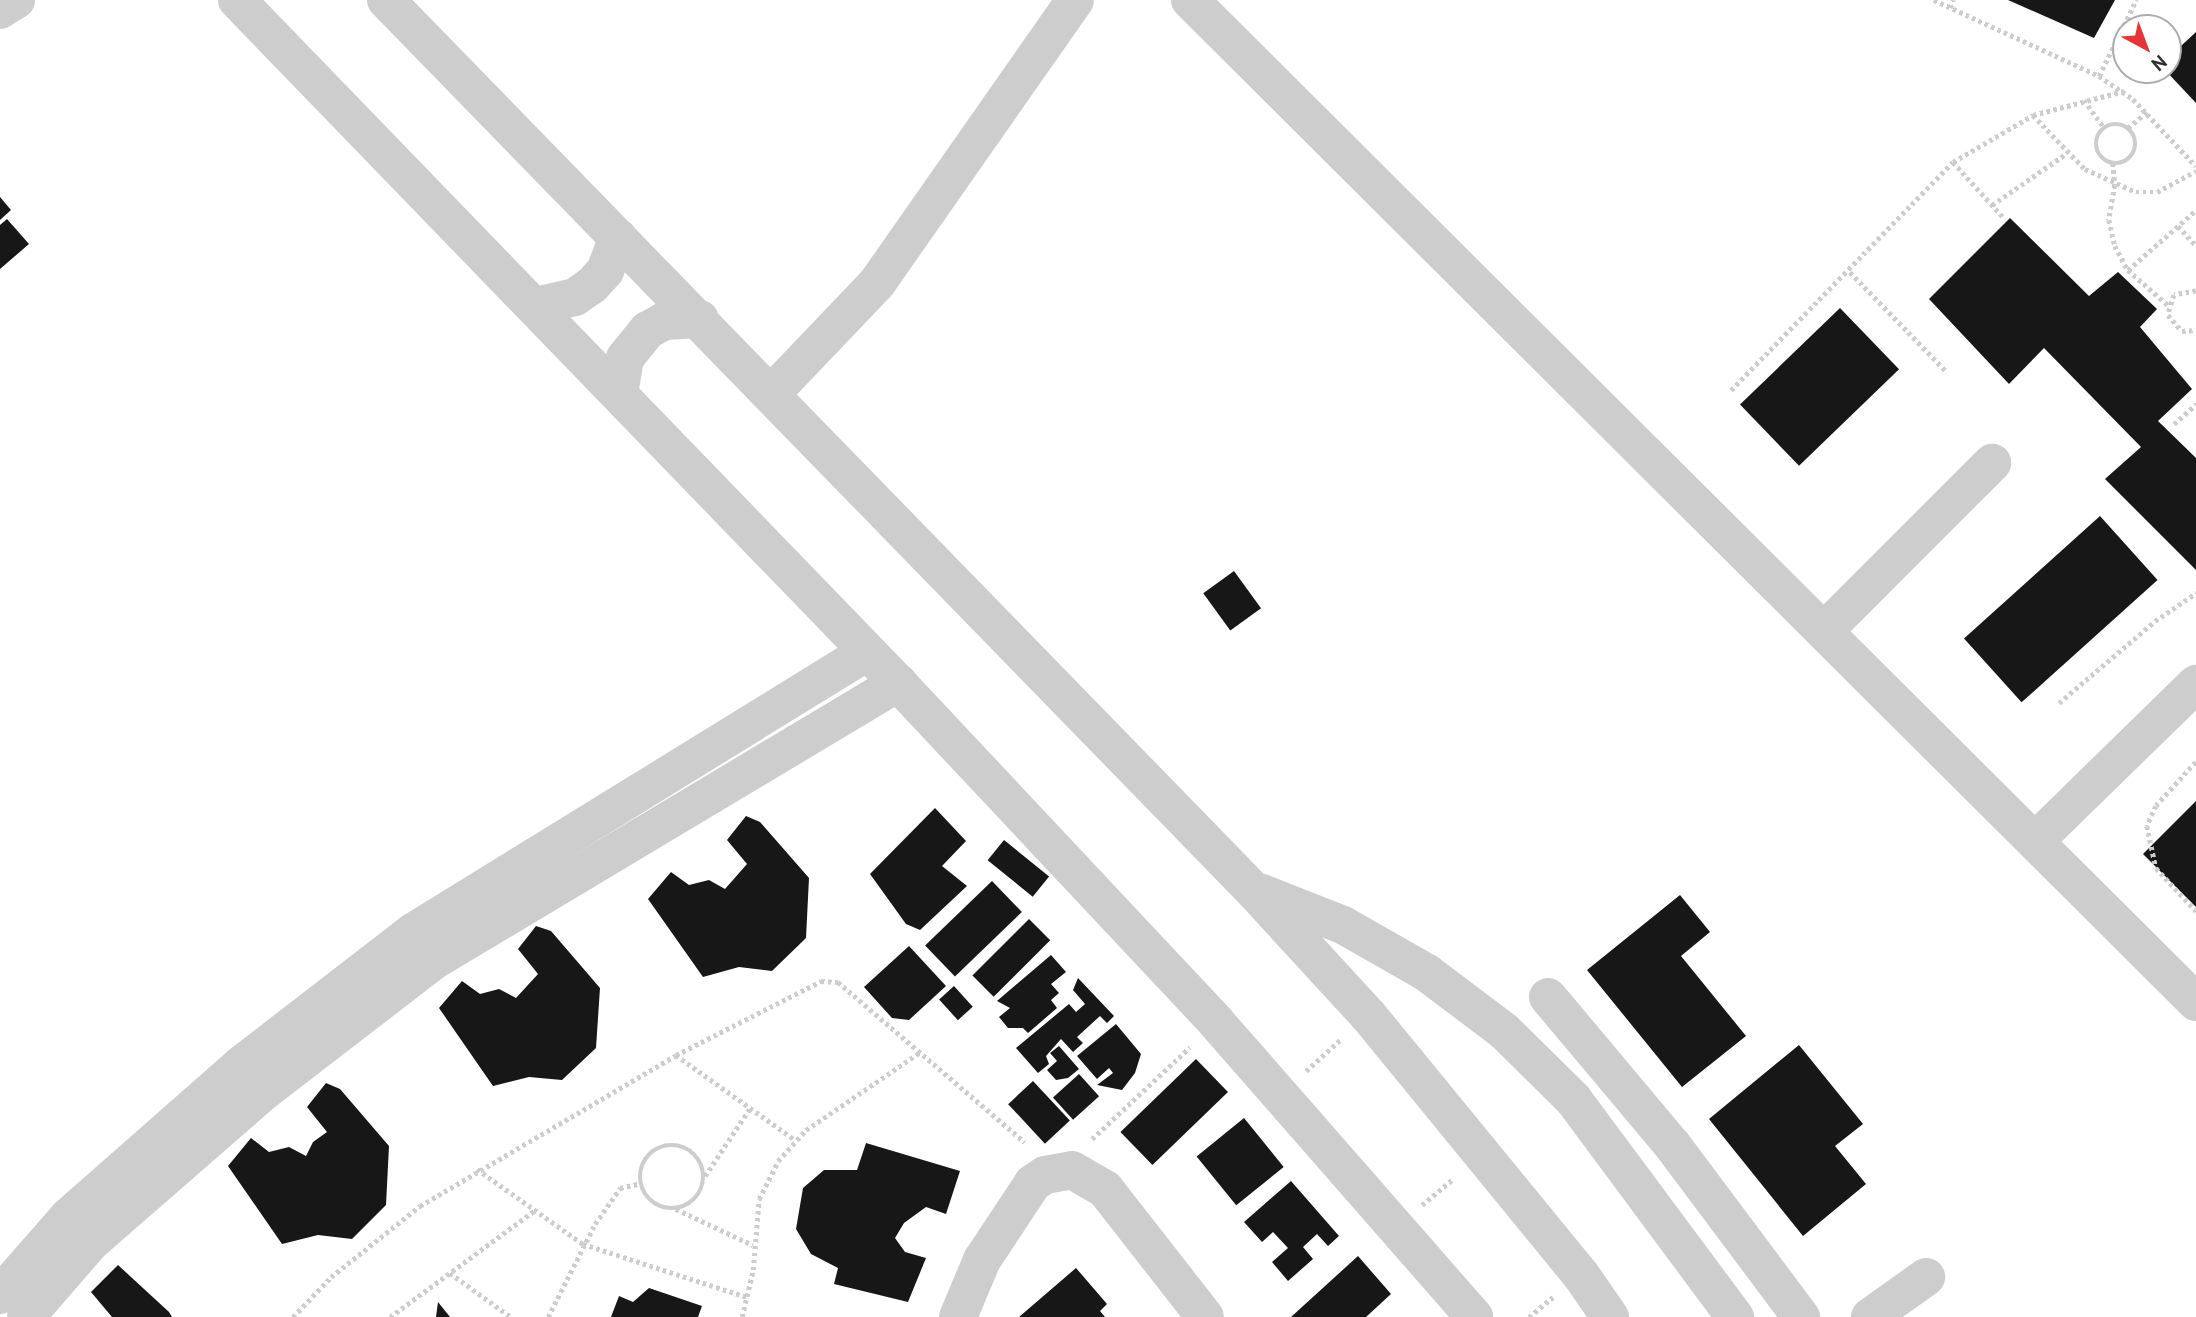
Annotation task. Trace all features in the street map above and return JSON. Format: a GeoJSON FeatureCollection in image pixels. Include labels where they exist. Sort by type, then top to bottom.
{"type":"FeatureCollection","features":[{"type":"Feature","properties":{"kind":"street"},"geometry":{"type":"LineString","coordinates":[[0,10],[16,0]]}},
{"type":"Feature","properties":{"kind":"street"},"geometry":{"type":"LineString","coordinates":[[237,0],[898,683],[1216,1022],[1398,1225],[1474,1317]]}},
{"type":"Feature","properties":{"kind":"street"},"geometry":{"type":"LineString","coordinates":[[386,0],[700,319],[1252,889],[1368,1015],[1483,1153],[1610,1317]]}},
{"type":"Feature","properties":{"kind":"street"},"geometry":{"type":"LineString","coordinates":[[771,394],[877,283],[1075,0]]}},
{"type":"Feature","properties":{"kind":"street"},"geometry":{"type":"LineString","coordinates":[[1190,0],[2196,1002]]}},
{"type":"Feature","properties":{"kind":"street"},"geometry":{"type":"LineString","coordinates":[[536,306],[575,297],[592,285],[609,263],[618,237]]}},
{"type":"Feature","properties":{"kind":"street"},"geometry":{"type":"LineString","coordinates":[[619,393],[625,358],[648,330],[664,321],[700,319]]}},
{"type":"Feature","properties":{"kind":"street"},"geometry":{"type":"LineString","coordinates":[[1824,631],[1992,463]]}},
{"type":"Feature","properties":{"kind":"street"},"geometry":{"type":"LineString","coordinates":[[0,1295],[68,1217],[242,1064],[413,932],[867,652]]}},
{"type":"Feature","properties":{"kind":"street"},"geometry":{"type":"LineString","coordinates":[[26,1317],[90,1243],[242,1110],[435,960],[898,683]]}},
{"type":"Feature","properties":{"kind":"street"},"geometry":{"type":"LineString","coordinates":[[2035,841],[2196,684]]}},
{"type":"Feature","properties":{"kind":"street"},"geometry":{"type":"LineString","coordinates":[[787,702],[809,734]]}},
{"type":"Feature","properties":{"kind":"street"},"geometry":{"type":"LineString","coordinates":[[1252,889],[1355,932],[1427,973],[1504,1031],[1573,1098],[1735,1317]]}},
{"type":"Feature","properties":{"kind":"street"},"geometry":{"type":"LineString","coordinates":[[1548,997],[1672,1146],[1801,1317]]}},
{"type":"Feature","properties":{"kind":"street"},"geometry":{"type":"LineString","coordinates":[[958,1317],[982,1260],[1032,1183],[1059,1171],[1085,1173],[1105,1189],[1205,1317]]}},
{"type":"Feature","properties":{"kind":"street"},"geometry":{"type":"LineString","coordinates":[[1870,1317],[1926,1277]]}},
{"type":"Feature","properties":{"kind":"path"},"geometry":{"type":"LineString","coordinates":[[1934,0],[2099,76],[2124,91],[2196,166]]}},
{"type":"Feature","properties":{"kind":"path"},"geometry":{"type":"LineString","coordinates":[[1950,8],[1953,0]]}},
{"type":"Feature","properties":{"kind":"path"},"geometry":{"type":"LineString","coordinates":[[2099,76],[2136,0]]}},
{"type":"Feature","properties":{"kind":"path"},"geometry":{"type":"LineString","coordinates":[[1731,390],[1850,272],[1953,162],[2034,114],[2124,91]]}},
{"type":"Feature","properties":{"kind":"path"},"geometry":{"type":"LineString","coordinates":[[2083,100],[2104,128]]}},
{"type":"Feature","properties":{"kind":"path"},"geometry":{"type":"LineString","coordinates":[[2128,128],[2147,112]]}},
{"type":"Feature","properties":{"kind":"path"},"geometry":{"type":"LineString","coordinates":[[2034,114],[2067,153],[2085,169],[2115,185],[2136,192],[2157,192],[2196,171]]}},
{"type":"Feature","properties":{"kind":"path"},"geometry":{"type":"LineString","coordinates":[[2121,124],[2128,128],[2136,147],[2123,162],[2113,163],[2098,153],[2096,144],[2104,128],[2121,124]]}},
{"type":"Feature","properties":{"kind":"path"},"geometry":{"type":"LineString","coordinates":[[1992,205],[2067,153]]}},
{"type":"Feature","properties":{"kind":"path"},"geometry":{"type":"LineString","coordinates":[[1953,162],[2003,217]]}},
{"type":"Feature","properties":{"kind":"path"},"geometry":{"type":"LineString","coordinates":[[2113,163],[2115,185],[2109,220],[2128,270],[2168,304],[2173,325],[2182,331],[2196,330]]}},
{"type":"Feature","properties":{"kind":"path"},"geometry":{"type":"LineString","coordinates":[[2128,270],[2196,210]]}},
{"type":"Feature","properties":{"kind":"path"},"geometry":{"type":"LineString","coordinates":[[2178,226],[2196,245]]}},
{"type":"Feature","properties":{"kind":"path"},"geometry":{"type":"LineString","coordinates":[[1850,272],[1946,371]]}},
{"type":"Feature","properties":{"kind":"path"},"geometry":{"type":"LineString","coordinates":[[2168,304],[2174,295],[2196,291]]}},
{"type":"Feature","properties":{"kind":"path"},"geometry":{"type":"LineString","coordinates":[[2174,424],[2196,404]]}},
{"type":"Feature","properties":{"kind":"path"},"geometry":{"type":"LineString","coordinates":[[2059,703],[2155,621],[2196,593]]}},
{"type":"Feature","properties":{"kind":"path"},"geometry":{"type":"LineString","coordinates":[[2196,762],[2156,806],[2147,826],[2156,869],[2196,911]]}},
{"type":"Feature","properties":{"kind":"path"},"geometry":{"type":"LineString","coordinates":[[293,1317],[367,1247],[477,1169],[676,1055],[830,980],[1059,1171],[1216,1022]]}},
{"type":"Feature","properties":{"kind":"path"},"geometry":{"type":"LineString","coordinates":[[1281,1094],[1368,1015]]}},
{"type":"Feature","properties":{"kind":"path"},"geometry":{"type":"LineString","coordinates":[[742,1317],[760,1199],[778,1161],[795,1140],[919,1053]]}},
{"type":"Feature","properties":{"kind":"path"},"geometry":{"type":"LineString","coordinates":[[676,1055],[795,1140]]}},
{"type":"Feature","properties":{"kind":"path"},"geometry":{"type":"LineString","coordinates":[[675,1208],[696,1198],[705,1177],[750,1108]]}},
{"type":"Feature","properties":{"kind":"path"},"geometry":{"type":"LineString","coordinates":[[705,1177],[696,1155],[687,1148],[664,1146],[645,1160],[641,1182],[653,1202],[675,1208],[753,1245]]}},
{"type":"Feature","properties":{"kind":"path"},"geometry":{"type":"LineString","coordinates":[[1398,1225],[1483,1153]]}},
{"type":"Feature","properties":{"kind":"path"},"geometry":{"type":"LineString","coordinates":[[477,1169],[583,1244],[747,1297]]}},
{"type":"Feature","properties":{"kind":"path"},"geometry":{"type":"LineString","coordinates":[[548,1317],[583,1244],[620,1188],[641,1182]]}},
{"type":"Feature","properties":{"kind":"path"},"geometry":{"type":"LineString","coordinates":[[390,1317],[535,1210]]}},
{"type":"Feature","properties":{"kind":"path"},"geometry":{"type":"LineString","coordinates":[[450,1273],[511,1317]]}},
{"type":"Feature","properties":{"kind":"building"},"geometry":{"type":"Polygon","coordinates":[[[2008,0],[2115,0],[2094,38],[2008,0]]]}},
{"type":"Feature","properties":{"kind":"building"},"geometry":{"type":"Polygon","coordinates":[[[2196,32],[2196,103],[2178,84],[2182,84],[2182,45],[2196,32]]]}},
{"type":"Feature","properties":{"kind":"building"},"geometry":{"type":"Polygon","coordinates":[[[0,197],[11,210],[0,220],[0,197]]]}},
{"type":"Feature","properties":{"kind":"building"},"geometry":{"type":"Polygon","coordinates":[[[2010,218],[2089,296],[2118,272],[2157,309],[2140,327],[2192,389],[2158,421],[2196,458],[2196,570],[2105,479],[2141,447],[2044,348],[2009,384],[1929,299],[2010,218]]]}},
{"type":"Feature","properties":{"kind":"building"},"geometry":{"type":"Polygon","coordinates":[[[7,219],[29,244],[0,269],[0,225],[7,219]]]}},
{"type":"Feature","properties":{"kind":"building"},"geometry":{"type":"Polygon","coordinates":[[[1840,308],[1899,369],[1799,466],[1740,405],[1840,308]]]}},
{"type":"Feature","properties":{"kind":"building"},"geometry":{"type":"Polygon","coordinates":[[[2100,516],[2158,580],[2022,702],[1964,638],[2100,516]]]}},
{"type":"Feature","properties":{"kind":"building"},"geometry":{"type":"Polygon","coordinates":[[[1234,571],[1261,608],[1230,631],[1203,593],[1234,571]]]}},
{"type":"Feature","properties":{"kind":"building"},"geometry":{"type":"Polygon","coordinates":[[[2196,801],[2196,907],[2143,854],[2196,801]]]}},
{"type":"Feature","properties":{"kind":"building"},"geometry":{"type":"Polygon","coordinates":[[[935,808],[966,841],[942,866],[967,886],[920,930],[906,924],[870,874],[935,808]]]}},
{"type":"Feature","properties":{"kind":"building"},"geometry":{"type":"Polygon","coordinates":[[[746,816],[760,822],[809,878],[806,938],[772,971],[739,967],[703,977],[648,899],[671,872],[689,885],[709,880],[725,889],[747,864],[727,840],[746,816]]]}},
{"type":"Feature","properties":{"kind":"building"},"geometry":{"type":"Polygon","coordinates":[[[1004,840],[1049,877],[1033,897],[988,860],[1004,840]]]}},
{"type":"Feature","properties":{"kind":"building"},"geometry":{"type":"Polygon","coordinates":[[[992,881],[1022,912],[955,977],[925,946],[992,881]]]}},
{"type":"Feature","properties":{"kind":"building"},"geometry":{"type":"Polygon","coordinates":[[[1680,895],[1710,932],[1681,956],[1746,1036],[1682,1087],[1587,970],[1680,895]]]}},
{"type":"Feature","properties":{"kind":"building"},"geometry":{"type":"Polygon","coordinates":[[[1029,919],[1050,940],[994,997],[972,976],[1029,919]]]}},
{"type":"Feature","properties":{"kind":"building"},"geometry":{"type":"Polygon","coordinates":[[[536,926],[551,931],[600,988],[596,1048],[562,1080],[529,1077],[493,1086],[439,1008],[462,981],[480,994],[499,989],[516,998],[538,974],[518,949],[536,926]]]}},
{"type":"Feature","properties":{"kind":"building"},"geometry":{"type":"Polygon","coordinates":[[[909,946],[946,986],[909,1020],[892,1018],[864,987],[909,946]]]}},
{"type":"Feature","properties":{"kind":"building"},"geometry":{"type":"Polygon","coordinates":[[[1051,955],[1066,972],[1051,984],[1059,993],[1051,1000],[1057,1008],[1028,1033],[1023,1028],[1008,1028],[999,1017],[1010,1008],[997,1001],[1051,955]]]}},
{"type":"Feature","properties":{"kind":"building"},"geometry":{"type":"Polygon","coordinates":[[[1078,978],[1114,1016],[1107,1023],[1100,1016],[1077,1037],[1083,1043],[1073,1052],[1061,1039],[1046,1056],[1049,1064],[1038,1073],[1016,1048],[1069,1004],[1076,1012],[1085,1004],[1073,990],[1078,978]]]}},
{"type":"Feature","properties":{"kind":"building"},"geometry":{"type":"Polygon","coordinates":[[[954,986],[973,1007],[958,1020],[939,999],[954,986]]]}},
{"type":"Feature","properties":{"kind":"building"},"geometry":{"type":"Polygon","coordinates":[[[1116,1024],[1141,1054],[1135,1073],[1122,1090],[1097,1085],[1113,1073],[1109,1068],[1097,1079],[1077,1056],[1116,1024]]]}},
{"type":"Feature","properties":{"kind":"building"},"geometry":{"type":"Polygon","coordinates":[[[1799,1045],[1863,1124],[1835,1146],[1866,1184],[1803,1236],[1709,1119],[1799,1045]]]}},
{"type":"Feature","properties":{"kind":"building"},"geometry":{"type":"Polygon","coordinates":[[[1059,1046],[1079,1069],[1068,1078],[1056,1080],[1047,1070],[1057,1061],[1050,1053],[1059,1046]]]}},
{"type":"Feature","properties":{"kind":"building"},"geometry":{"type":"Polygon","coordinates":[[[1196,1059],[1228,1092],[1152,1165],[1120,1132],[1196,1059]]]}},
{"type":"Feature","properties":{"kind":"building"},"geometry":{"type":"Polygon","coordinates":[[[1079,1074],[1099,1096],[1073,1120],[1053,1097],[1079,1074]]]}},
{"type":"Feature","properties":{"kind":"building"},"geometry":{"type":"Polygon","coordinates":[[[1033,1081],[1070,1120],[1045,1144],[1008,1104],[1033,1081]]]}},
{"type":"Feature","properties":{"kind":"building"},"geometry":{"type":"Polygon","coordinates":[[[326,1083],[340,1089],[389,1146],[386,1205],[352,1239],[318,1235],[282,1244],[228,1166],[251,1138],[269,1152],[289,1147],[306,1156],[313,1142],[327,1132],[307,1107],[326,1083]]]}},
{"type":"Feature","properties":{"kind":"building"},"geometry":{"type":"Polygon","coordinates":[[[1244,1118],[1284,1167],[1236,1205],[1197,1156],[1244,1118]]]}},
{"type":"Feature","properties":{"kind":"building"},"geometry":{"type":"Polygon","coordinates":[[[866,1143],[960,1171],[946,1214],[926,1207],[904,1223],[895,1238],[905,1252],[926,1258],[908,1302],[834,1284],[838,1268],[811,1254],[796,1229],[803,1188],[824,1170],[857,1170],[866,1143]]]}},
{"type":"Feature","properties":{"kind":"building"},"geometry":{"type":"Polygon","coordinates":[[[1291,1181],[1339,1236],[1328,1246],[1317,1234],[1303,1247],[1313,1259],[1288,1281],[1272,1262],[1288,1248],[1273,1232],[1262,1242],[1244,1222],[1291,1181]]]}},
{"type":"Feature","properties":{"kind":"building"},"geometry":{"type":"Polygon","coordinates":[[[1358,1256],[1391,1294],[1366,1317],[1291,1317],[1358,1256]]]}},
{"type":"Feature","properties":{"kind":"building"},"geometry":{"type":"Polygon","coordinates":[[[118,1265],[172,1317],[112,1317],[91,1292],[118,1265]]]}},
{"type":"Feature","properties":{"kind":"building"},"geometry":{"type":"Polygon","coordinates":[[[1076,1268],[1107,1304],[1100,1311],[1105,1317],[1019,1317],[1076,1268]]]}},
{"type":"Feature","properties":{"kind":"building"},"geometry":{"type":"Polygon","coordinates":[[[649,1288],[702,1306],[698,1317],[611,1317],[619,1296],[633,1302],[649,1288]]]}},
{"type":"Feature","properties":{"kind":"building"},"geometry":{"type":"Polygon","coordinates":[[[438,1302],[450,1317],[436,1317],[438,1302]]]}}]}
